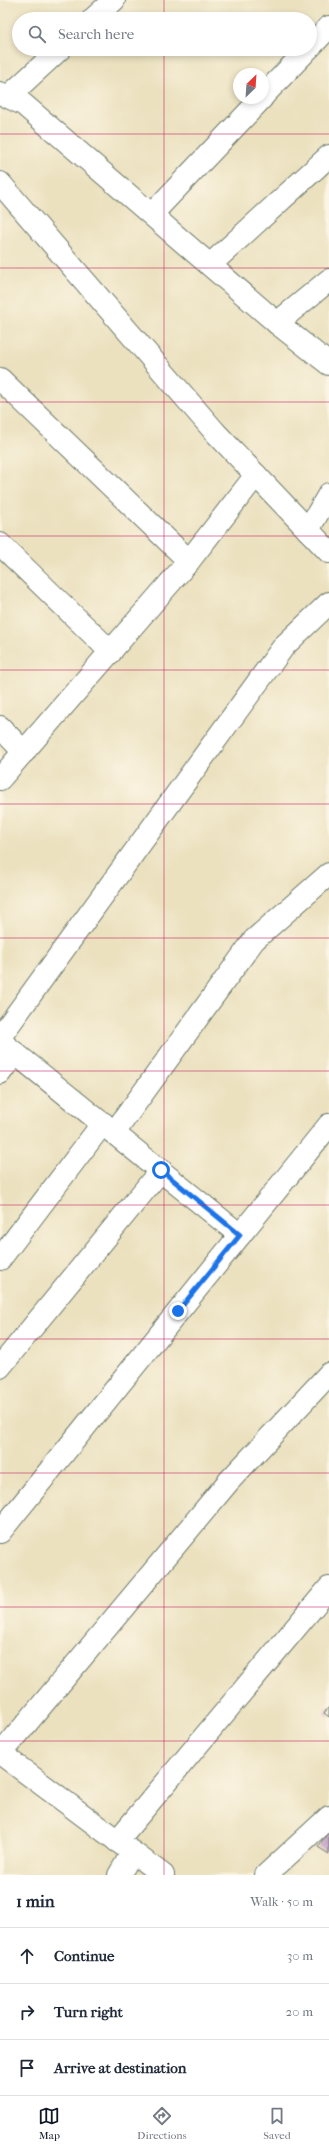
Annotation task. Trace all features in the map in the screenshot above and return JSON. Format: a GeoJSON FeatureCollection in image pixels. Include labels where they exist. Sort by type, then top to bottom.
{"type":"FeatureCollection","features":[{"type":"Feature","properties":{"kind":"street"},"geometry":{"type":"LineString","coordinates":[[101,12],[114,0]]}},
{"type":"Feature","properties":{"kind":"street"},"geometry":{"type":"LineString","coordinates":[[317,39],[329,26]]}},
{"type":"Feature","properties":{"kind":"street"},"geometry":{"type":"LineString","coordinates":[[51,56],[5,94],[23,104],[277,322],[329,364]]}},
{"type":"Feature","properties":{"kind":"street"},"geometry":{"type":"LineString","coordinates":[[269,90],[301,56]]}},
{"type":"Feature","properties":{"kind":"street"},"geometry":{"type":"LineString","coordinates":[[152,214],[255,104]]}},
{"type":"Feature","properties":{"kind":"street"},"geometry":{"type":"LineString","coordinates":[[211,264],[329,156]]}},
{"type":"Feature","properties":{"kind":"street"},"geometry":{"type":"LineString","coordinates":[[0,183],[216,432],[329,552]]}},
{"type":"Feature","properties":{"kind":"street"},"geometry":{"type":"LineString","coordinates":[[277,322],[329,280]]}},
{"type":"Feature","properties":{"kind":"street"},"geometry":{"type":"LineString","coordinates":[[0,379],[189,561]]}},
{"type":"Feature","properties":{"kind":"street"},"geometry":{"type":"LineString","coordinates":[[0,779],[189,561],[256,475]]}},
{"type":"Feature","properties":{"kind":"street"},"geometry":{"type":"LineString","coordinates":[[308,530],[329,494]]}},
{"type":"Feature","properties":{"kind":"street"},"geometry":{"type":"LineString","coordinates":[[0,544],[110,652]]}},
{"type":"Feature","properties":{"kind":"street"},"geometry":{"type":"LineString","coordinates":[[0,1037],[284,646],[329,603]]}},
{"type":"Feature","properties":{"kind":"street"},"geometry":{"type":"LineString","coordinates":[[0,727],[24,752]]}},
{"type":"Feature","properties":{"kind":"street"},"geometry":{"type":"LineString","coordinates":[[0,1259],[109,1128],[254,940],[329,874]]}},
{"type":"Feature","properties":{"kind":"street"},"geometry":{"type":"LineString","coordinates":[[0,1074],[8,1047],[240,1235]]}},
{"type":"Feature","properties":{"kind":"street"},"geometry":{"type":"LineString","coordinates":[[0,1532],[329,1126]]}},
{"type":"Feature","properties":{"kind":"street"},"geometry":{"type":"LineString","coordinates":[[0,1367],[7,1345],[161,1170]]}},
{"type":"Feature","properties":{"kind":"street"},"geometry":{"type":"LineString","coordinates":[[163,1875],[0,1754],[229,1481],[329,1374]]}},
{"type":"Feature","properties":{"kind":"street"},"geometry":{"type":"LineString","coordinates":[[119,1875],[124,1847],[329,1588]]}},
{"type":"Feature","properties":{"kind":"street"},"geometry":{"type":"LineString","coordinates":[[266,1875],[329,1817]]}},
{"type":"Feature","properties":{"kind":"building"},"geometry":{"type":"Polygon","coordinates":[[[329,1707],[329,1717],[324,1713],[329,1707]]]}},
{"type":"Feature","properties":{"kind":"building"},"geometry":{"type":"Polygon","coordinates":[[[329,1831],[329,1854],[318,1847],[329,1831]]]}},
{"type":"Feature","properties":{"kind":"route"},"geometry":{"type":"LineString","coordinates":[[161,1170],[240,1235],[178,1311]]}}]}
